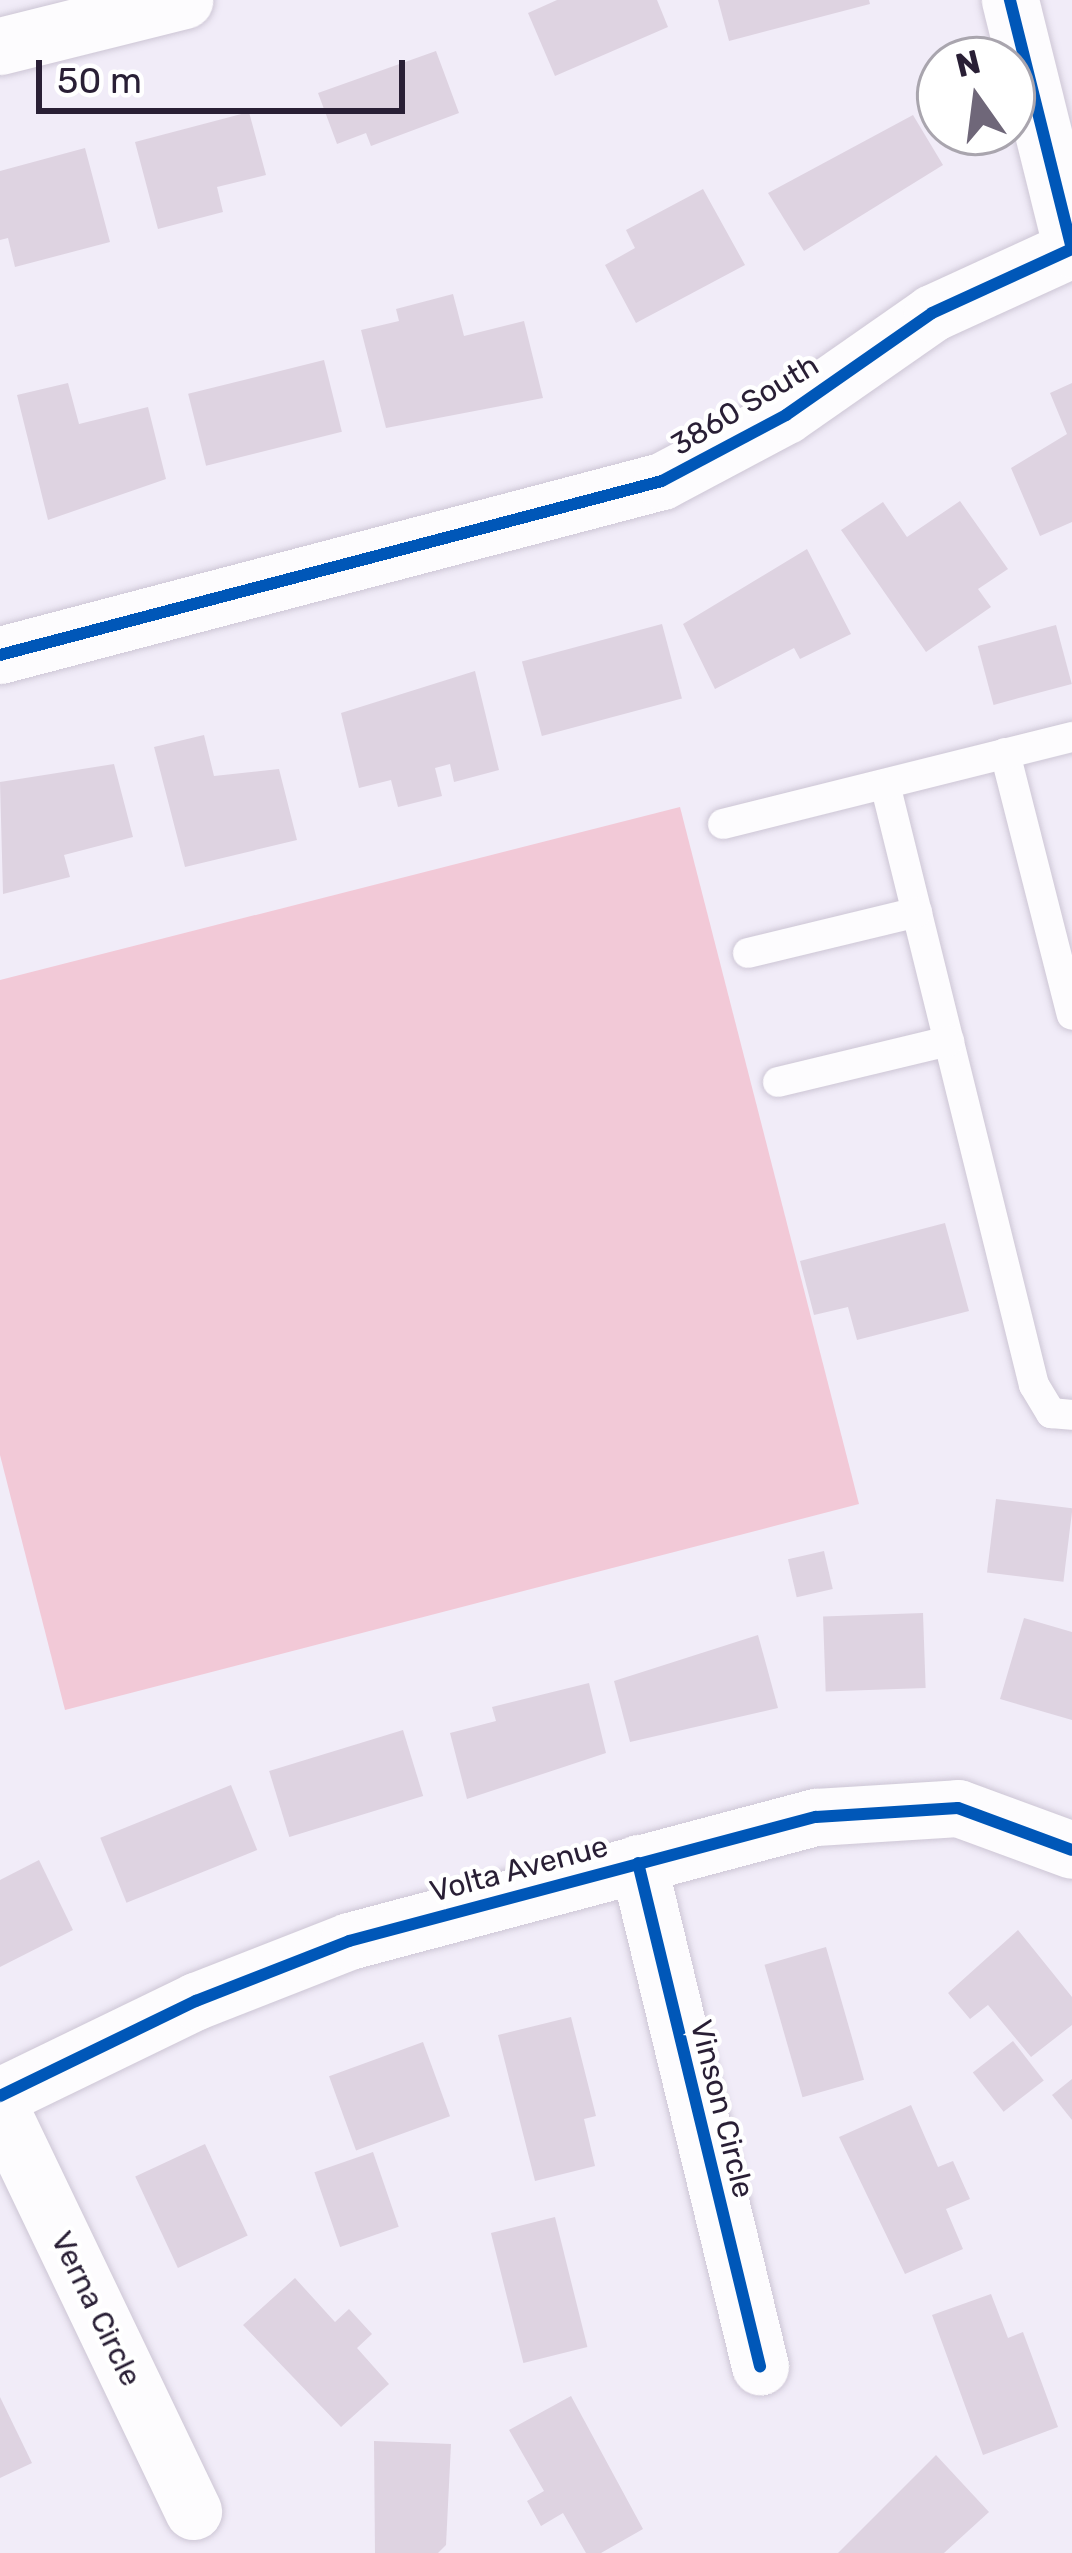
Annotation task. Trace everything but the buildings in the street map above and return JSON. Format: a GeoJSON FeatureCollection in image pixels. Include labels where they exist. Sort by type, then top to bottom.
{"type":"FeatureCollection","features":[{"type":"Feature","properties":{"kind":"street"},"geometry":{"type":"LineString","coordinates":[[0,46],[184,0]]}},
{"type":"Feature","properties":{"kind":"street"},"geometry":{"type":"LineString","coordinates":[[1010,0],[1072,249]]}},
{"type":"Feature","properties":{"kind":"street","name":"3860 South"},"geometry":{"type":"LineString","coordinates":[[0,655],[662,481],[786,415],[932,313],[1072,249]]}},
{"type":"Feature","properties":{"kind":"street","name":"Volta Avenue"},"geometry":{"type":"LineString","coordinates":[[0,2096],[273,1969],[638,1863],[891,1805],[989,1816],[1072,1850]]}},
{"type":"Feature","properties":{"kind":"street","name":"Vinson Circle"},"geometry":{"type":"LineString","coordinates":[[638,1863],[760,2366]]}},
{"type":"Feature","properties":{"kind":"street","name":"Verna Circle"},"geometry":{"type":"LineString","coordinates":[[0,2108],[193,2511]]}},
{"type":"Feature","properties":{"kind":"lane"},"geometry":{"type":"LineString","coordinates":[[723,824],[1072,737]]}},
{"type":"Feature","properties":{"kind":"lane"},"geometry":{"type":"LineString","coordinates":[[1006,753],[1072,1015]]}},
{"type":"Feature","properties":{"kind":"lane"},"geometry":{"type":"LineString","coordinates":[[885,784],[1034,1385],[1051,1413],[1072,1415]]}},
{"type":"Feature","properties":{"kind":"lane"},"geometry":{"type":"LineString","coordinates":[[748,953],[917,912]]}},
{"type":"Feature","properties":{"kind":"lane"},"geometry":{"type":"LineString","coordinates":[[778,1082],[949,1041]]}},
{"type":"Feature","properties":{"kind":"shaded area"},"geometry":{"type":"Polygon","coordinates":[[[680,807],[859,1504],[65,1710],[0,1455],[0,980],[680,807]]]}},
{"type":"Feature","properties":{"kind":"cycle path"},"geometry":{"type":"LineString","coordinates":[[0,655],[662,481],[786,415],[932,313],[1072,249],[1010,0]]}},
{"type":"Feature","properties":{"kind":"cycle path"},"geometry":{"type":"LineString","coordinates":[[0,2096],[196,2001],[349,1941],[816,1817],[958,1808],[1072,1850]]}},
{"type":"Feature","properties":{"kind":"cycle path"},"geometry":{"type":"LineString","coordinates":[[638,1863],[760,2366]]}}]}
